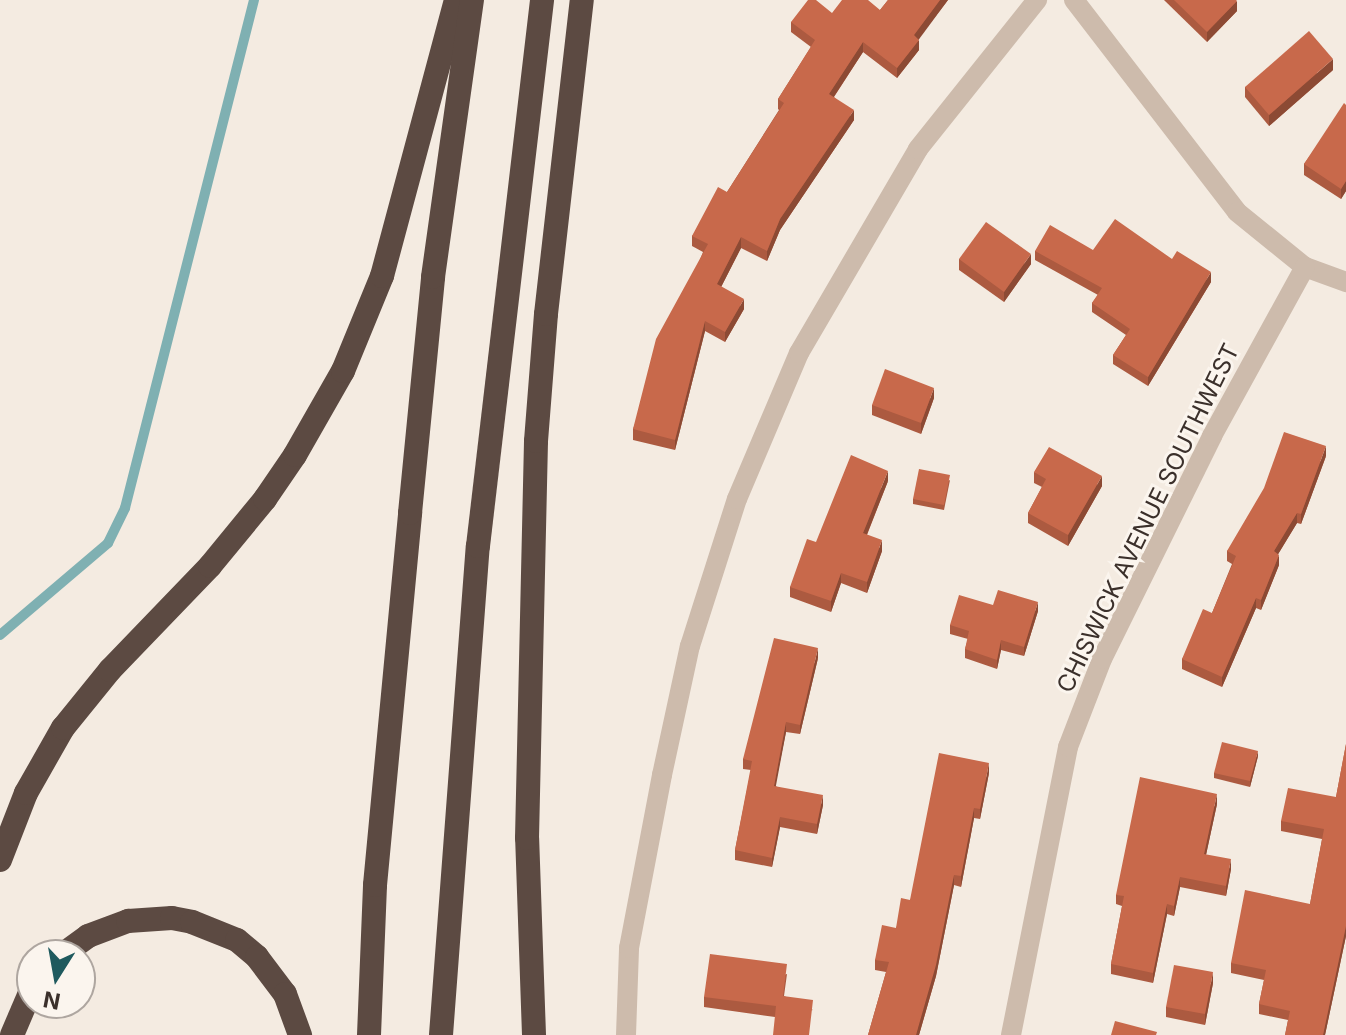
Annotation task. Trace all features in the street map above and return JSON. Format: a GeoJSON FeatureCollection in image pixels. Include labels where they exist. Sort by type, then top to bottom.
{"type":"FeatureCollection","features":[{"type":"Feature","properties":{"kind":"highway"},"geometry":{"type":"LineString","coordinates":[[0,860],[26,793],[63,728],[110,670],[210,566],[265,499],[295,455],[343,371],[382,276],[456,0]]}},
{"type":"Feature","properties":{"kind":"highway"},"geometry":{"type":"LineString","coordinates":[[369,1035],[375,885],[411,498],[433,277],[472,0]]}},
{"type":"Feature","properties":{"kind":"highway"},"geometry":{"type":"LineString","coordinates":[[441,1035],[478,546],[542,0]]}},
{"type":"Feature","properties":{"kind":"highway"},"geometry":{"type":"LineString","coordinates":[[534,1035],[527,838],[536,441],[546,314],[582,0]]}},
{"type":"Feature","properties":{"kind":"highway"},"geometry":{"type":"LineString","coordinates":[[84,939],[128,921],[172,918],[192,922],[237,940],[257,957],[285,994],[300,1035]]}},
{"type":"Feature","properties":{"kind":"street"},"geometry":{"type":"LineString","coordinates":[[626,1035],[629,948],[662,775],[690,646],[737,499],[799,353],[918,149],[1037,0]]}},
{"type":"Feature","properties":{"kind":"street"},"geometry":{"type":"LineString","coordinates":[[1074,0],[1237,212],[1305,267],[1346,282]]}},
{"type":"Feature","properties":{"kind":"street","name":"CHISWICK AVENUE SOUTHWEST"},"geometry":{"type":"LineString","coordinates":[[1011,1035],[1074,732],[1102,659],[1212,436],[1305,267]]}},
{"type":"Feature","properties":{"kind":"building"},"geometry":{"type":"Polygon","coordinates":[[[808,0],[816,0],[832,13],[842,0],[868,0],[880,10],[888,0],[940,0],[914,35],[919,40],[897,68],[863,42],[829,94],[854,110],[780,219],[767,251],[741,237],[717,284],[744,299],[725,332],[705,321],[675,440],[633,429],[656,339],[708,244],[692,236],[718,187],[727,192],[784,103],[778,99],[815,40],[791,22],[808,0]]]}},
{"type":"Feature","properties":{"kind":"building"},"geometry":{"type":"Polygon","coordinates":[[[1174,0],[1236,0],[1237,1],[1207,32],[1174,0]]]}},
{"type":"Feature","properties":{"kind":"building"},"geometry":{"type":"Polygon","coordinates":[[[1309,31],[1333,59],[1269,115],[1245,87],[1309,31]]]}},
{"type":"Feature","properties":{"kind":"building"},"geometry":{"type":"Polygon","coordinates":[[[1344,103],[1346,181],[1341,189],[1304,164],[1344,103]]]}},
{"type":"Feature","properties":{"kind":"building"},"geometry":{"type":"Polygon","coordinates":[[[1115,219],[1172,259],[1177,251],[1211,272],[1148,377],[1113,355],[1130,329],[1092,303],[1102,288],[1035,251],[1050,225],[1093,250],[1115,219]]]}},
{"type":"Feature","properties":{"kind":"building"},"geometry":{"type":"Polygon","coordinates":[[[986,222],[1031,254],[1004,292],[959,259],[986,222]]]}},
{"type":"Feature","properties":{"kind":"building"},"geometry":{"type":"Polygon","coordinates":[[[885,369],[934,388],[921,423],[872,405],[885,369]]]}},
{"type":"Feature","properties":{"kind":"building"},"geometry":{"type":"Polygon","coordinates":[[[1284,432],[1326,446],[1301,514],[1297,513],[1274,551],[1279,555],[1261,600],[1256,598],[1222,677],[1182,659],[1203,609],[1212,613],[1236,556],[1227,551],[1264,488],[1284,432]]]}},
{"type":"Feature","properties":{"kind":"building"},"geometry":{"type":"Polygon","coordinates":[[[1049,447],[1102,476],[1068,535],[1028,513],[1046,479],[1034,472],[1049,447]]]}},
{"type":"Feature","properties":{"kind":"building"},"geometry":{"type":"Polygon","coordinates":[[[851,455],[888,471],[863,533],[882,540],[867,582],[841,573],[831,601],[790,587],[807,539],[816,542],[851,455]]]}},
{"type":"Feature","properties":{"kind":"building"},"geometry":{"type":"Polygon","coordinates":[[[919,469],[950,475],[944,505],[913,499],[919,469]]]}},
{"type":"Feature","properties":{"kind":"building"},"geometry":{"type":"Polygon","coordinates":[[[998,590],[1038,602],[1024,647],[1001,640],[997,660],[965,649],[969,631],[950,625],[959,595],[993,605],[998,590]]]}},
{"type":"Feature","properties":{"kind":"building"},"geometry":{"type":"Polygon","coordinates":[[[774,638],[818,648],[800,725],[786,722],[774,786],[823,795],[817,824],[780,817],[772,858],[735,850],[752,761],[743,759],[774,638]]]}},
{"type":"Feature","properties":{"kind":"building"},"geometry":{"type":"Polygon","coordinates":[[[1222,742],[1258,751],[1250,781],[1214,773],[1222,742]]]}},
{"type":"Feature","properties":{"kind":"building"},"geometry":{"type":"Polygon","coordinates":[[[1346,744],[1346,926],[1323,1035],[1285,1035],[1290,1011],[1259,1004],[1266,970],[1231,963],[1245,890],[1310,904],[1324,829],[1281,821],[1288,788],[1336,797],[1346,744]]]}},
{"type":"Feature","properties":{"kind":"building"},"geometry":{"type":"Polygon","coordinates":[[[939,753],[989,763],[980,809],[974,808],[961,876],[954,875],[936,965],[916,1035],[868,1035],[889,962],[875,960],[882,925],[896,928],[901,898],[910,900],[939,753]]]}},
{"type":"Feature","properties":{"kind":"building"},"geometry":{"type":"Polygon","coordinates":[[[1140,777],[1217,794],[1204,854],[1231,859],[1226,886],[1180,877],[1174,906],[1167,904],[1153,973],[1111,964],[1124,896],[1116,895],[1140,777]]]}},
{"type":"Feature","properties":{"kind":"building"},"geometry":{"type":"Polygon","coordinates":[[[710,954],[787,964],[783,996],[813,1000],[809,1035],[773,1035],[776,1006],[704,997],[710,954]]]}},
{"type":"Feature","properties":{"kind":"building"},"geometry":{"type":"Polygon","coordinates":[[[1174,965],[1213,972],[1205,1014],[1166,1007],[1174,965]]]}},
{"type":"Feature","properties":{"kind":"building"},"geometry":{"type":"Polygon","coordinates":[[[1115,1021],[1157,1032],[1156,1035],[1111,1035],[1115,1021]]]}},
{"type":"Feature","properties":{"kind":"waterway"},"geometry":{"type":"LineString","coordinates":[[0,635],[108,543],[125,508],[254,0]]}}]}
